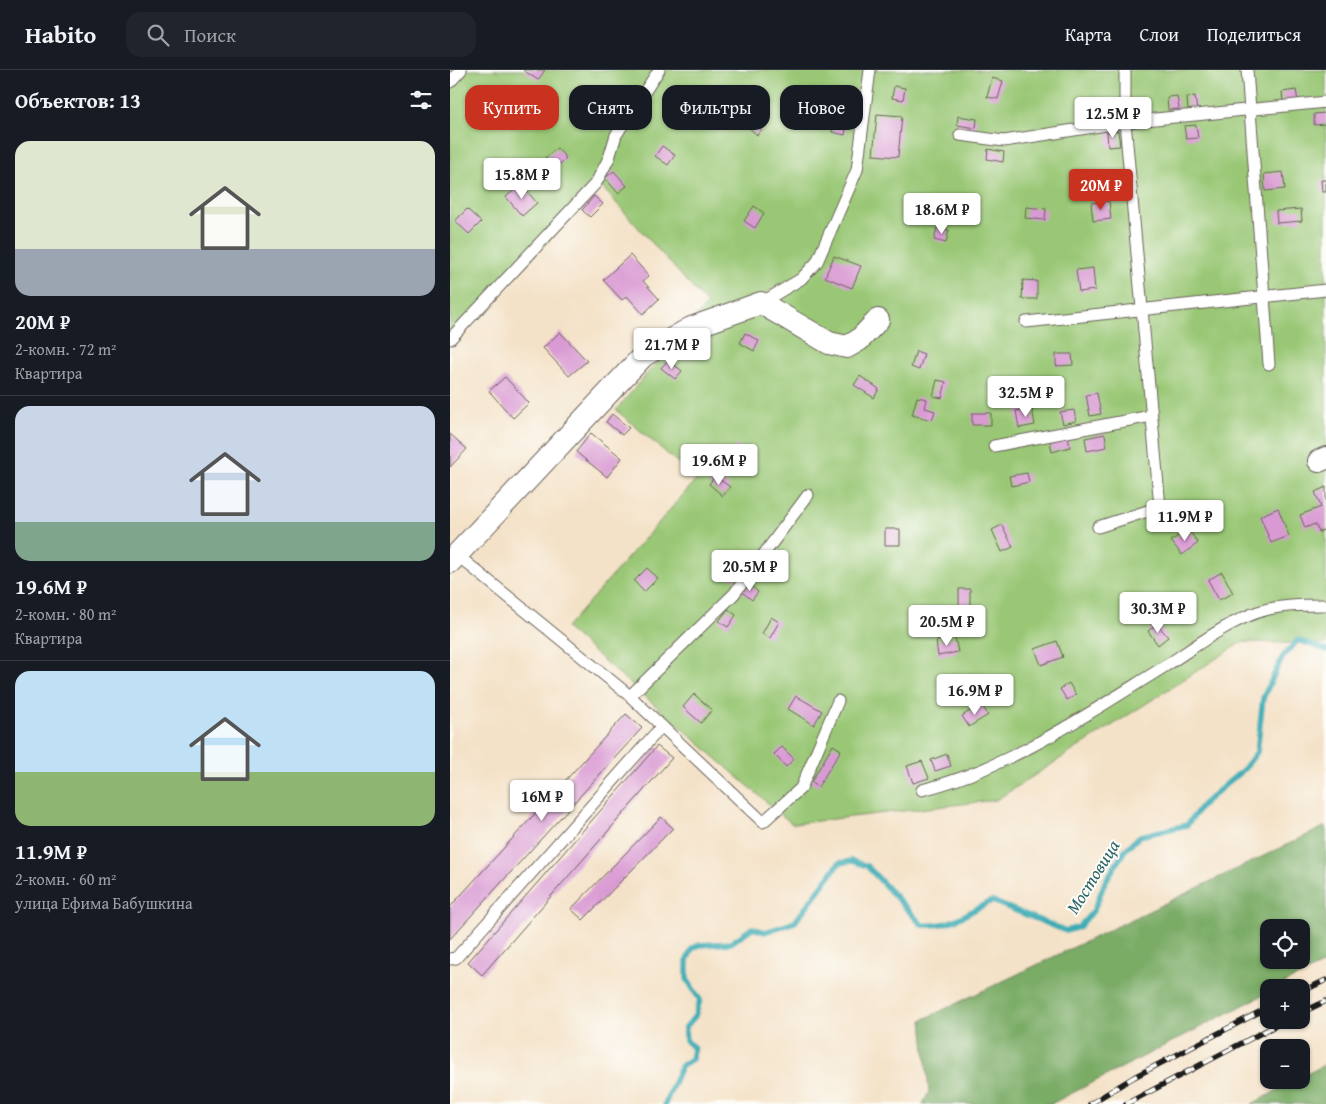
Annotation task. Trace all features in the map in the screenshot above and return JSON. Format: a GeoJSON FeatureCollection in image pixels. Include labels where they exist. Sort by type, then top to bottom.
{"type":"FeatureCollection","features":[{"type":"Feature","properties":{"kind":"street"},"geometry":{"type":"LineString","coordinates":[[454,558],[643,356],[692,328],[762,303],[829,343],[847,346],[859,340],[878,320]]}},
{"type":"Feature","properties":{"kind":"lane"},"geometry":{"type":"LineString","coordinates":[[450,82],[461,70]]}},
{"type":"Feature","properties":{"kind":"lane"},"geometry":{"type":"LineString","coordinates":[[450,339],[596,183],[609,158],[616,135],[659,70]]}},
{"type":"Feature","properties":{"kind":"lane"},"geometry":{"type":"LineString","coordinates":[[762,303],[801,279],[817,262],[857,170],[870,70]]}},
{"type":"Feature","properties":{"kind":"lane"},"geometry":{"type":"LineString","coordinates":[[1098,527],[1160,507],[1144,310],[1125,122],[1125,70]]}},
{"type":"Feature","properties":{"kind":"lane"},"geometry":{"type":"LineString","coordinates":[[1247,70],[1268,364]]}},
{"type":"Feature","properties":{"kind":"lane"},"geometry":{"type":"LineString","coordinates":[[960,136],[1004,141],[1125,122],[1326,102]]}},
{"type":"Feature","properties":{"kind":"lane"},"geometry":{"type":"LineString","coordinates":[[1026,322],[1326,290]]}},
{"type":"Feature","properties":{"kind":"lane"},"geometry":{"type":"LineString","coordinates":[[994,446],[1152,416]]}},
{"type":"Feature","properties":{"kind":"lane"},"geometry":{"type":"LineString","coordinates":[[630,696],[734,594],[808,495]]}},
{"type":"Feature","properties":{"kind":"lane"},"geometry":{"type":"LineString","coordinates":[[454,558],[630,696],[763,822],[801,788],[838,701]]}},
{"type":"Feature","properties":{"kind":"lane"},"geometry":{"type":"LineString","coordinates":[[922,790],[953,782],[1005,761],[1083,717],[1241,618],[1278,608],[1326,605]]}},
{"type":"Feature","properties":{"kind":"lane"},"geometry":{"type":"LineString","coordinates":[[450,959],[456,958],[662,726]]}},
{"type":"Feature","properties":{"kind":"green space"},"geometry":{"type":"Polygon","coordinates":[[[450,70],[1326,70],[1326,644],[1242,642],[996,800],[792,824],[566,628],[697,479],[616,410],[707,304],[601,186],[450,345],[450,70]]]}},
{"type":"Feature","properties":{"kind":"green space"},"geometry":{"type":"Polygon","coordinates":[[[1326,826],[1326,963],[1293,979],[1260,979],[1260,997],[1051,1104],[923,1104],[929,1092],[922,1020],[1326,826]]]}},
{"type":"Feature","properties":{"kind":"green space"},"geometry":{"type":"Polygon","coordinates":[[[1326,1064],[1326,1104],[1252,1104],[1280,1089],[1310,1089],[1310,1072],[1326,1064]]]}},
{"type":"Feature","properties":{"kind":"building"},"geometry":{"type":"Polygon","coordinates":[[[523,70],[545,70],[538,80],[523,70]]]}},
{"type":"Feature","properties":{"kind":"building"},"geometry":{"type":"Polygon","coordinates":[[[992,78],[1003,81],[998,99],[987,97],[992,78]]]}},
{"type":"Feature","properties":{"kind":"building"},"geometry":{"type":"Polygon","coordinates":[[[894,86],[905,88],[903,100],[892,98],[894,86]]]}},
{"type":"Feature","properties":{"kind":"building"},"geometry":{"type":"Polygon","coordinates":[[[1296,90],[1298,101],[1283,102],[1282,92],[1296,90]]]}},
{"type":"Feature","properties":{"kind":"building"},"geometry":{"type":"Polygon","coordinates":[[[1177,96],[1179,109],[1168,110],[1167,97],[1177,96]]]}},
{"type":"Feature","properties":{"kind":"building"},"geometry":{"type":"Polygon","coordinates":[[[1195,96],[1197,111],[1188,112],[1187,97],[1195,96]]]}},
{"type":"Feature","properties":{"kind":"building"},"geometry":{"type":"Polygon","coordinates":[[[1326,113],[1326,124],[1314,125],[1314,114],[1326,113]]]}},
{"type":"Feature","properties":{"kind":"building"},"geometry":{"type":"Polygon","coordinates":[[[877,114],[902,116],[898,157],[873,155],[877,114]]]}},
{"type":"Feature","properties":{"kind":"building"},"geometry":{"type":"Polygon","coordinates":[[[958,116],[977,119],[976,128],[957,125],[958,116]]]}},
{"type":"Feature","properties":{"kind":"building"},"geometry":{"type":"Polygon","coordinates":[[[1196,125],[1198,138],[1186,139],[1184,126],[1196,125]]]}},
{"type":"Feature","properties":{"kind":"building"},"geometry":{"type":"Polygon","coordinates":[[[752,130],[761,130],[757,135],[752,130]]]}},
{"type":"Feature","properties":{"kind":"building"},"geometry":{"type":"Polygon","coordinates":[[[832,130],[846,130],[845,135],[832,132],[832,130]]]}},
{"type":"Feature","properties":{"kind":"building"},"geometry":{"type":"Polygon","coordinates":[[[1118,131],[1120,146],[1108,147],[1107,132],[1118,131]]]}},
{"type":"Feature","properties":{"kind":"building"},"geometry":{"type":"Polygon","coordinates":[[[662,146],[675,155],[668,165],[655,156],[662,146]]]}},
{"type":"Feature","properties":{"kind":"building"},"geometry":{"type":"Polygon","coordinates":[[[557,148],[566,158],[555,169],[545,158],[557,148]]]}},
{"type":"Feature","properties":{"kind":"building"},"geometry":{"type":"Polygon","coordinates":[[[988,149],[1004,152],[1003,162],[987,159],[988,149]]]}},
{"type":"Feature","properties":{"kind":"building"},"geometry":{"type":"Polygon","coordinates":[[[614,171],[627,186],[618,193],[605,178],[614,171]]]}},
{"type":"Feature","properties":{"kind":"building"},"geometry":{"type":"Polygon","coordinates":[[[1283,172],[1285,189],[1265,191],[1264,174],[1283,172]]]}},
{"type":"Feature","properties":{"kind":"building"},"geometry":{"type":"Polygon","coordinates":[[[1321,180],[1326,180],[1326,192],[1322,192],[1321,180]]]}},
{"type":"Feature","properties":{"kind":"building"},"geometry":{"type":"Polygon","coordinates":[[[521,184],[537,203],[522,216],[506,197],[521,184]]]}},
{"type":"Feature","properties":{"kind":"building"},"geometry":{"type":"Polygon","coordinates":[[[594,196],[603,204],[590,217],[582,210],[594,196]]]}},
{"type":"Feature","properties":{"kind":"building"},"geometry":{"type":"Polygon","coordinates":[[[1109,201],[1111,219],[1093,221],[1091,203],[1109,201]]]}},
{"type":"Feature","properties":{"kind":"building"},"geometry":{"type":"Polygon","coordinates":[[[754,206],[764,213],[755,228],[744,221],[754,206]]]}},
{"type":"Feature","properties":{"kind":"building"},"geometry":{"type":"Polygon","coordinates":[[[1026,207],[1046,209],[1045,220],[1025,218],[1026,207]]]}},
{"type":"Feature","properties":{"kind":"building"},"geometry":{"type":"Polygon","coordinates":[[[467,209],[481,222],[469,234],[455,221],[467,209]]]}},
{"type":"Feature","properties":{"kind":"building"},"geometry":{"type":"Polygon","coordinates":[[[1301,209],[1302,221],[1277,223],[1276,211],[1301,209]]]}},
{"type":"Feature","properties":{"kind":"building"},"geometry":{"type":"Polygon","coordinates":[[[937,228],[949,230],[946,243],[934,240],[937,228]]]}},
{"type":"Feature","properties":{"kind":"building"},"geometry":{"type":"Polygon","coordinates":[[[630,255],[649,276],[643,281],[659,299],[643,314],[627,296],[622,300],[603,280],[630,255]]]}},
{"type":"Feature","properties":{"kind":"building"},"geometry":{"type":"Polygon","coordinates":[[[834,256],[861,266],[852,288],[825,277],[834,256]]]}},
{"type":"Feature","properties":{"kind":"building"},"geometry":{"type":"Polygon","coordinates":[[[1093,268],[1095,290],[1079,292],[1076,270],[1093,268]]]}},
{"type":"Feature","properties":{"kind":"building"},"geometry":{"type":"Polygon","coordinates":[[[1023,280],[1037,281],[1037,299],[1022,299],[1023,280]]]}},
{"type":"Feature","properties":{"kind":"building"},"geometry":{"type":"Polygon","coordinates":[[[560,332],[587,361],[569,376],[543,348],[560,332]]]}},
{"type":"Feature","properties":{"kind":"building"},"geometry":{"type":"Polygon","coordinates":[[[745,333],[759,341],[754,351],[740,343],[745,333]]]}},
{"type":"Feature","properties":{"kind":"building"},"geometry":{"type":"Polygon","coordinates":[[[916,351],[924,354],[919,370],[911,367],[916,351]]]}},
{"type":"Feature","properties":{"kind":"building"},"geometry":{"type":"Polygon","coordinates":[[[1056,354],[1072,354],[1073,365],[1056,366],[1056,354]]]}},
{"type":"Feature","properties":{"kind":"building"},"geometry":{"type":"Polygon","coordinates":[[[668,360],[682,371],[675,379],[661,368],[668,360]]]}},
{"type":"Feature","properties":{"kind":"building"},"geometry":{"type":"Polygon","coordinates":[[[860,376],[879,389],[874,398],[854,385],[860,376]]]}},
{"type":"Feature","properties":{"kind":"building"},"geometry":{"type":"Polygon","coordinates":[[[505,377],[529,403],[513,418],[489,391],[505,377]]]}},
{"type":"Feature","properties":{"kind":"building"},"geometry":{"type":"Polygon","coordinates":[[[937,380],[946,382],[942,398],[933,396],[937,380]]]}},
{"type":"Feature","properties":{"kind":"building"},"geometry":{"type":"Polygon","coordinates":[[[1097,393],[1101,414],[1090,416],[1086,395],[1097,393]]]}},
{"type":"Feature","properties":{"kind":"building"},"geometry":{"type":"Polygon","coordinates":[[[917,397],[927,399],[925,408],[935,411],[932,420],[912,415],[917,397]]]}},
{"type":"Feature","properties":{"kind":"building"},"geometry":{"type":"Polygon","coordinates":[[[1032,408],[1035,425],[1019,428],[1016,411],[1032,408]]]}},
{"type":"Feature","properties":{"kind":"building"},"geometry":{"type":"Polygon","coordinates":[[[1074,410],[1076,421],[1063,424],[1060,412],[1074,410]]]}},
{"type":"Feature","properties":{"kind":"building"},"geometry":{"type":"Polygon","coordinates":[[[972,413],[991,413],[991,425],[972,425],[972,413]]]}},
{"type":"Feature","properties":{"kind":"building"},"geometry":{"type":"Polygon","coordinates":[[[612,414],[629,428],[622,435],[606,422],[612,414]]]}},
{"type":"Feature","properties":{"kind":"building"},"geometry":{"type":"Polygon","coordinates":[[[591,433],[622,458],[607,477],[576,452],[591,433]]]}},
{"type":"Feature","properties":{"kind":"building"},"geometry":{"type":"Polygon","coordinates":[[[450,434],[467,449],[450,467],[450,434]]]}},
{"type":"Feature","properties":{"kind":"building"},"geometry":{"type":"Polygon","coordinates":[[[1105,434],[1107,447],[1087,451],[1085,438],[1105,434]]]}},
{"type":"Feature","properties":{"kind":"building"},"geometry":{"type":"Polygon","coordinates":[[[1068,437],[1070,447],[1052,452],[1050,441],[1068,437]]]}},
{"type":"Feature","properties":{"kind":"building"},"geometry":{"type":"Polygon","coordinates":[[[736,445],[753,459],[741,473],[725,460],[736,445]]]}},
{"type":"Feature","properties":{"kind":"building"},"geometry":{"type":"Polygon","coordinates":[[[1027,473],[1029,482],[1011,486],[1009,476],[1027,473]]]}},
{"type":"Feature","properties":{"kind":"building"},"geometry":{"type":"Polygon","coordinates":[[[715,476],[730,487],[723,496],[709,484],[715,476]]]}},
{"type":"Feature","properties":{"kind":"building"},"geometry":{"type":"Polygon","coordinates":[[[1326,487],[1326,529],[1319,532],[1315,524],[1305,528],[1300,515],[1321,507],[1315,492],[1326,487]]]}},
{"type":"Feature","properties":{"kind":"building"},"geometry":{"type":"Polygon","coordinates":[[[1278,508],[1289,536],[1271,543],[1260,516],[1278,508]]]}},
{"type":"Feature","properties":{"kind":"building"},"geometry":{"type":"Polygon","coordinates":[[[1002,525],[1013,547],[1002,552],[992,530],[1002,525]]]}},
{"type":"Feature","properties":{"kind":"building"},"geometry":{"type":"Polygon","coordinates":[[[885,529],[900,529],[900,545],[885,545],[885,529]]]}},
{"type":"Feature","properties":{"kind":"building"},"geometry":{"type":"Polygon","coordinates":[[[1188,529],[1198,543],[1182,555],[1171,541],[1188,529]]]}},
{"type":"Feature","properties":{"kind":"building"},"geometry":{"type":"Polygon","coordinates":[[[736,555],[748,566],[734,580],[723,571],[736,555]]]}},
{"type":"Feature","properties":{"kind":"building"},"geometry":{"type":"Polygon","coordinates":[[[647,568],[658,578],[644,592],[634,581],[647,568]]]}},
{"type":"Feature","properties":{"kind":"building"},"geometry":{"type":"Polygon","coordinates":[[[1222,572],[1233,593],[1219,600],[1208,580],[1222,572]]]}},
{"type":"Feature","properties":{"kind":"building"},"geometry":{"type":"Polygon","coordinates":[[[749,584],[758,592],[752,600],[742,592],[749,584]]]}},
{"type":"Feature","properties":{"kind":"building"},"geometry":{"type":"Polygon","coordinates":[[[959,589],[970,589],[970,607],[959,607],[959,589]]]}},
{"type":"Feature","properties":{"kind":"building"},"geometry":{"type":"Polygon","coordinates":[[[728,609],[736,615],[728,627],[719,621],[728,609]]]}},
{"type":"Feature","properties":{"kind":"building"},"geometry":{"type":"Polygon","coordinates":[[[969,615],[969,624],[955,625],[954,616],[969,615]]]}},
{"type":"Feature","properties":{"kind":"building"},"geometry":{"type":"Polygon","coordinates":[[[771,617],[779,622],[770,638],[762,634],[771,617]]]}},
{"type":"Feature","properties":{"kind":"building"},"geometry":{"type":"Polygon","coordinates":[[[1157,624],[1168,637],[1158,645],[1148,631],[1157,624]]]}},
{"type":"Feature","properties":{"kind":"building"},"geometry":{"type":"Polygon","coordinates":[[[955,638],[958,652],[938,656],[936,641],[955,638]]]}},
{"type":"Feature","properties":{"kind":"building"},"geometry":{"type":"Polygon","coordinates":[[[1057,641],[1063,657],[1041,665],[1035,649],[1057,641]]]}},
{"type":"Feature","properties":{"kind":"building"},"geometry":{"type":"Polygon","coordinates":[[[1069,683],[1076,695],[1067,700],[1060,689],[1069,683]]]}},
{"type":"Feature","properties":{"kind":"building"},"geometry":{"type":"Polygon","coordinates":[[[694,694],[712,710],[701,723],[683,707],[694,694]]]}},
{"type":"Feature","properties":{"kind":"building"},"geometry":{"type":"Polygon","coordinates":[[[796,696],[822,711],[814,725],[788,709],[796,696]]]}},
{"type":"Feature","properties":{"kind":"building"},"geometry":{"type":"Polygon","coordinates":[[[981,704],[988,715],[969,727],[962,716],[981,704]]]}},
{"type":"Feature","properties":{"kind":"building"},"geometry":{"type":"Polygon","coordinates":[[[626,714],[642,728],[450,939],[450,907],[626,714]]]}},
{"type":"Feature","properties":{"kind":"building"},"geometry":{"type":"Polygon","coordinates":[[[833,745],[841,750],[818,787],[811,782],[833,745]]]}},
{"type":"Feature","properties":{"kind":"building"},"geometry":{"type":"Polygon","coordinates":[[[657,746],[672,758],[482,975],[468,962],[657,746]]]}},
{"type":"Feature","properties":{"kind":"building"},"geometry":{"type":"Polygon","coordinates":[[[782,747],[794,759],[786,767],[774,754],[782,747]]]}},
{"type":"Feature","properties":{"kind":"building"},"geometry":{"type":"Polygon","coordinates":[[[947,754],[951,766],[935,771],[931,760],[947,754]]]}},
{"type":"Feature","properties":{"kind":"building"},"geometry":{"type":"Polygon","coordinates":[[[922,761],[929,778],[913,783],[907,766],[922,761]]]}},
{"type":"Feature","properties":{"kind":"building"},"geometry":{"type":"Polygon","coordinates":[[[661,817],[673,828],[583,920],[571,909],[661,817]]]}},
{"type":"Feature","properties":{"kind":"waterway","name":"Мостовица"},"geometry":{"type":"LineString","coordinates":[[665,1104],[681,1066],[692,1059],[694,1048],[686,1040],[685,1028],[695,1016],[700,1000],[687,979],[687,960],[692,949],[699,945],[731,943],[752,928],[765,932],[795,922],[839,863],[852,861],[867,866],[922,925],[943,924],[992,901],[1066,931],[1079,927],[1094,910],[1105,882],[1125,850],[1140,836],[1187,825],[1203,804],[1244,769],[1257,752],[1263,698],[1282,658],[1298,640],[1326,650]]}},
{"type":"Feature","properties":{"kind":"railway"},"geometry":{"type":"LineString","coordinates":[[1310,988],[1326,980]]}},
{"type":"Feature","properties":{"kind":"railway"},"geometry":{"type":"LineString","coordinates":[[1310,1009],[1326,1001]]}},
{"type":"Feature","properties":{"kind":"railway"},"geometry":{"type":"LineString","coordinates":[[1090,1104],[1134,1077],[1260,1012]]}},
{"type":"Feature","properties":{"kind":"railway"},"geometry":{"type":"LineString","coordinates":[[1126,1104],[1269,1029]]}}]}
